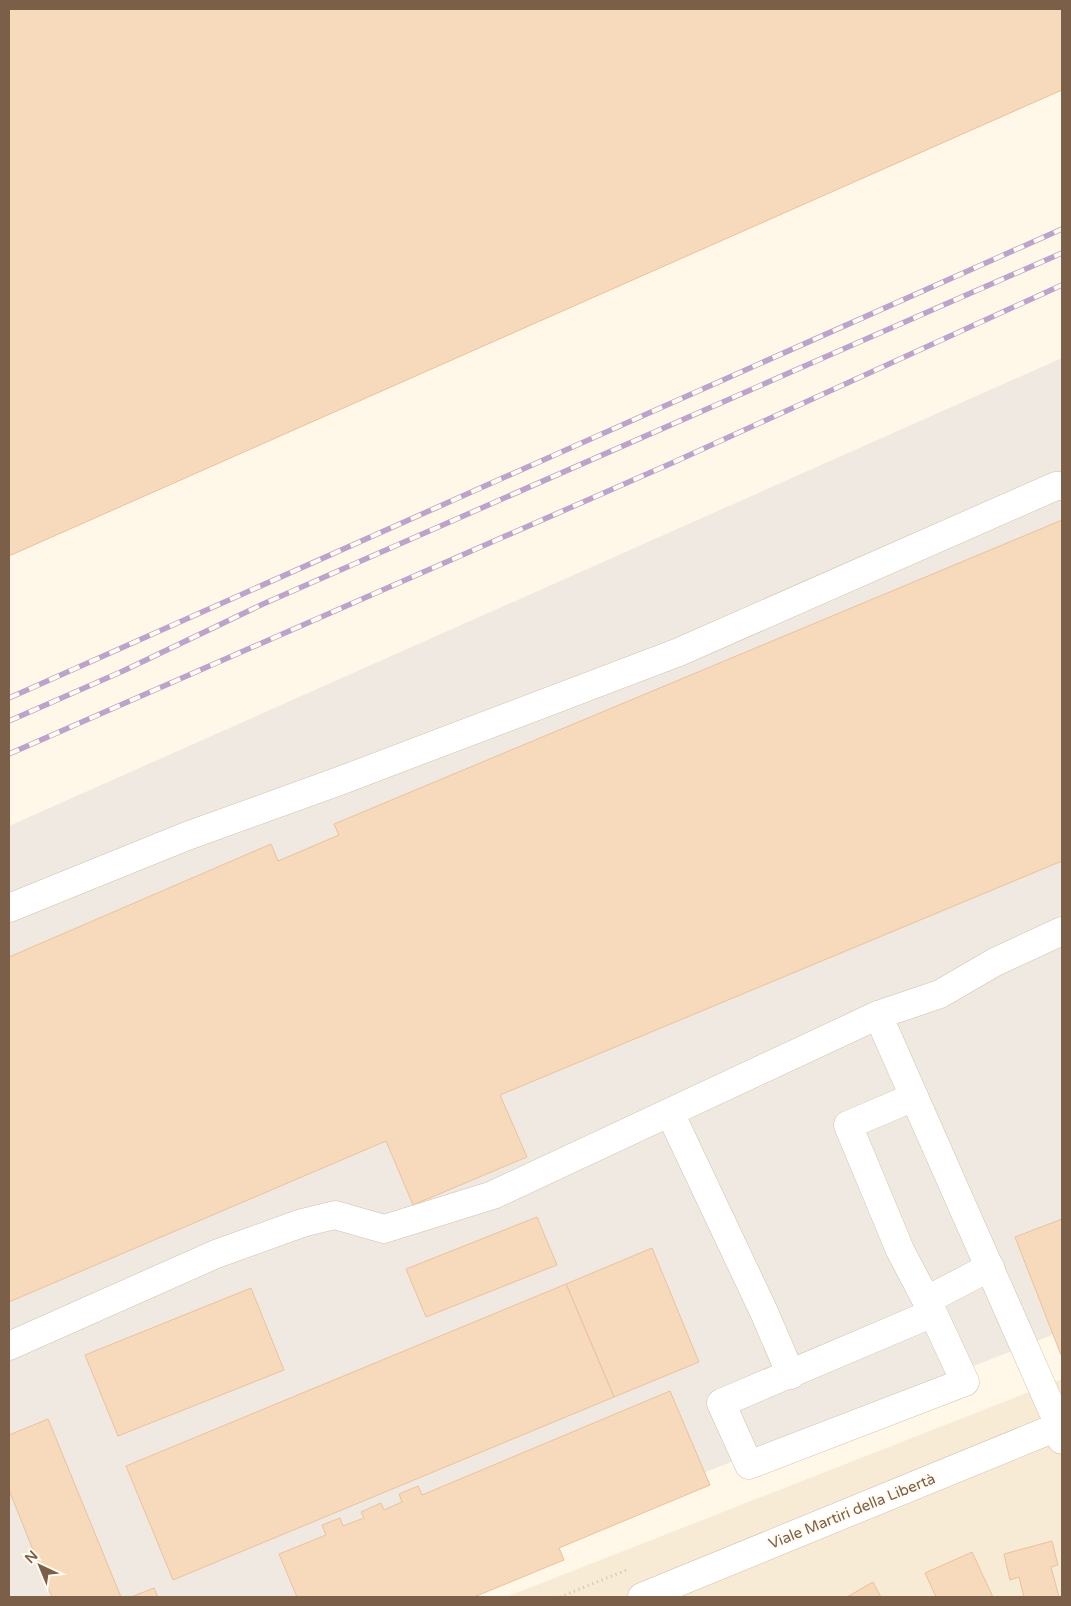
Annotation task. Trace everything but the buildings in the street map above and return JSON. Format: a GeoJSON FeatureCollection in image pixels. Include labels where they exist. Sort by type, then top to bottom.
{"type":"FeatureCollection","features":[{"type":"Feature","properties":{"kind":"street"},"geometry":{"type":"LineString","coordinates":[[9,908],[187,836],[342,780],[679,652],[1047,490],[1062,486]]}},
{"type":"Feature","properties":{"kind":"street"},"geometry":{"type":"LineString","coordinates":[[9,1346],[216,1254],[302,1223],[335,1214],[384,1229],[493,1195],[878,1016],[940,994],[995,962],[1062,931]]}},
{"type":"Feature","properties":{"kind":"street"},"geometry":{"type":"LineString","coordinates":[[878,1016],[1061,1431]]}},
{"type":"Feature","properties":{"kind":"street"},"geometry":{"type":"LineString","coordinates":[[914,1097],[848,1124],[900,1250],[930,1306],[965,1382],[749,1464],[721,1403],[791,1375],[930,1306],[990,1267]]}},
{"type":"Feature","properties":{"kind":"street"},"geometry":{"type":"LineString","coordinates":[[670,1112],[764,1312],[791,1375]]}},
{"type":"Feature","properties":{"kind":"street","name":"Viale Martiri della Libertà"},"geometry":{"type":"LineString","coordinates":[[642,1597],[1061,1431]]}},
{"type":"Feature","properties":{"kind":"shaded area"},"geometry":{"type":"Polygon","coordinates":[[[1062,358],[1062,1331],[390,1597],[9,1597],[9,826],[1062,358]]]}},
{"type":"Feature","properties":{"kind":"shaded area"},"geometry":{"type":"Polygon","coordinates":[[[1062,1379],[1062,1597],[506,1597],[1062,1379]]]}},
{"type":"Feature","properties":{"kind":"railway"},"geometry":{"type":"LineString","coordinates":[[9,698],[1062,229]]}},
{"type":"Feature","properties":{"kind":"railway"},"geometry":{"type":"LineString","coordinates":[[9,721],[123,671],[263,604],[1062,253]]}},
{"type":"Feature","properties":{"kind":"railway"},"geometry":{"type":"LineString","coordinates":[[9,754],[672,463],[1062,285]]}}]}
